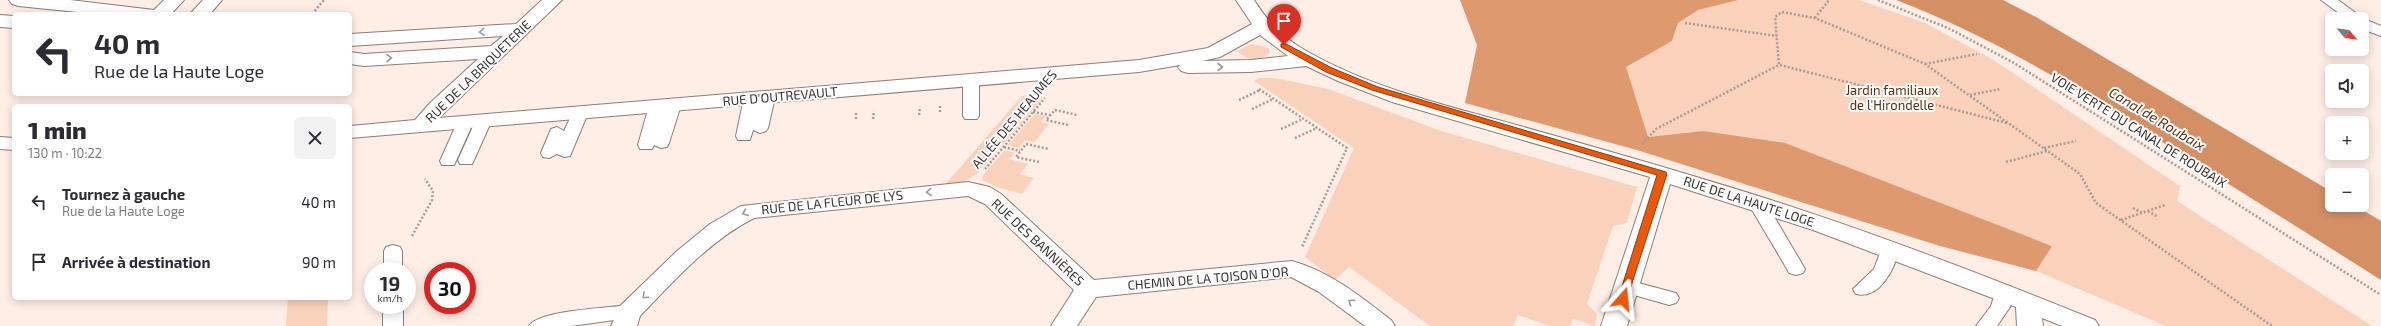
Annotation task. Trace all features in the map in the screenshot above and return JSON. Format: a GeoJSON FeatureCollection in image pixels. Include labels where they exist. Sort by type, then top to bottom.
{"type":"FeatureCollection","features":[{"type":"Feature","properties":{"kind":"street"},"geometry":{"type":"LineString","coordinates":[[18,0],[130,12]]}},
{"type":"Feature","properties":{"kind":"street"},"geometry":{"type":"LineString","coordinates":[[162,12],[175,0]]}},
{"type":"Feature","properties":{"kind":"street"},"geometry":{"type":"LineString","coordinates":[[201,12],[213,0]]}},
{"type":"Feature","properties":{"kind":"street","name":"RUE DE LA BRIQUETERIE"},"geometry":{"type":"LineString","coordinates":[[352,132],[421,127],[437,107],[552,0]]}},
{"type":"Feature","properties":{"kind":"street","name":"RUE DE LA HAUTE LOGE"},"geometry":{"type":"LineString","coordinates":[[1246,0],[1261,27],[1284,45],[1309,60],[1344,77],[1399,96],[1757,203],[1890,249],[2004,292],[2029,314],[2086,326]]}},
{"type":"Feature","properties":{"kind":"street"},"geometry":{"type":"LineString","coordinates":[[0,21],[12,22]]}},
{"type":"Feature","properties":{"kind":"street","name":"RUE D'OUTREVAULT"},"geometry":{"type":"LineString","coordinates":[[1139,66],[1213,53],[1261,27]]}},
{"type":"Feature","properties":{"kind":"street"},"geometry":{"type":"LineString","coordinates":[[352,40],[521,29]]}},
{"type":"Feature","properties":{"kind":"street"},"geometry":{"type":"LineString","coordinates":[[352,58],[364,60],[496,52]]}},
{"type":"Feature","properties":{"kind":"street","name":"RUE D'OUTREVAULT"},"geometry":{"type":"LineString","coordinates":[[421,127],[1067,71],[1139,66],[1238,67],[1309,60]]}},
{"type":"Feature","properties":{"kind":"street"},"geometry":{"type":"LineString","coordinates":[[0,143],[12,144]]}},
{"type":"Feature","properties":{"kind":"street"},"geometry":{"type":"LineString","coordinates":[[1614,326],[1662,174]]}},
{"type":"Feature","properties":{"kind":"street","name":"RUE DES BANNIÈRES"},"geometry":{"type":"LineString","coordinates":[[974,182],[982,192],[993,199],[1088,289],[1064,326]]}},
{"type":"Feature","properties":{"kind":"street","name":"RUE DE LA FLEUR DE LYS"},"geometry":{"type":"LineString","coordinates":[[626,319],[716,230],[733,218],[749,211],[974,182]]}},
{"type":"Feature","properties":{"kind":"street","name":"CHEMIN DE LA TOISON D'OR"},"geometry":{"type":"LineString","coordinates":[[1088,289],[1292,269],[1309,274],[1324,282],[1382,326]]}},
{"type":"Feature","properties":{"kind":"lane"},"geometry":{"type":"LineString","coordinates":[[2328,0],[2346,12]]}},
{"type":"Feature","properties":{"kind":"lane"},"geometry":{"type":"LineString","coordinates":[[2369,26],[2381,32]]}},
{"type":"Feature","properties":{"kind":"lane"},"geometry":{"type":"LineString","coordinates":[[971,80],[971,116]]}},
{"type":"Feature","properties":{"kind":"lane"},"geometry":{"type":"LineString","coordinates":[[760,98],[760,128]]}},
{"type":"Feature","properties":{"kind":"lane"},"geometry":{"type":"LineString","coordinates":[[744,136],[760,98]]}},
{"type":"Feature","properties":{"kind":"lane"},"geometry":{"type":"LineString","coordinates":[[654,144],[665,106]]}},
{"type":"Feature","properties":{"kind":"lane"},"geometry":{"type":"LineString","coordinates":[[557,132],[556,152],[580,113]]}},
{"type":"Feature","properties":{"kind":"lane"},"geometry":{"type":"LineString","coordinates":[[466,160],[474,123]]}},
{"type":"Feature","properties":{"kind":"lane"},"geometry":{"type":"LineString","coordinates":[[448,161],[474,123]]}},
{"type":"Feature","properties":{"kind":"lane"},"geometry":{"type":"LineString","coordinates":[[1757,203],[1796,269]]}},
{"type":"Feature","properties":{"kind":"lane"},"geometry":{"type":"LineString","coordinates":[[1863,289],[1878,279],[1886,267],[1890,249]]}},
{"type":"Feature","properties":{"kind":"lane"},"geometry":{"type":"LineString","coordinates":[[392,251],[393,262]]}},
{"type":"Feature","properties":{"kind":"lane"},"geometry":{"type":"LineString","coordinates":[[1627,286],[1669,298]]}},
{"type":"Feature","properties":{"kind":"lane"},"geometry":{"type":"LineString","coordinates":[[1986,326],[2000,307],[2004,292]]}},
{"type":"Feature","properties":{"kind":"lane"},"geometry":{"type":"LineString","coordinates":[[393,314],[393,326]]}},
{"type":"Feature","properties":{"kind":"lane"},"geometry":{"type":"LineString","coordinates":[[539,326],[548,322],[626,319]]}},
{"type":"Feature","properties":{"kind":"path"},"geometry":{"type":"LineString","coordinates":[[314,12],[324,0]]}},
{"type":"Feature","properties":{"kind":"path"},"geometry":{"type":"LineString","coordinates":[[1815,18],[1829,0]]}},
{"type":"Feature","properties":{"kind":"path","name":"VOIE VERTE DU CANAL DE ROUBAIX"},"geometry":{"type":"LineString","coordinates":[[1878,0],[1948,28],[2014,63],[2381,295]]}},
{"type":"Feature","properties":{"kind":"path"},"geometry":{"type":"LineString","coordinates":[[1779,65],[1775,17],[1777,14],[1782,12],[1815,18],[1924,64],[2080,174],[2096,203],[2272,326]]}},
{"type":"Feature","properties":{"kind":"path"},"geometry":{"type":"LineString","coordinates":[[1685,23],[1777,36]]}},
{"type":"Feature","properties":{"kind":"path"},"geometry":{"type":"LineString","coordinates":[[1924,64],[1977,54]]}},
{"type":"Feature","properties":{"kind":"path"},"geometry":{"type":"LineString","coordinates":[[1625,163],[1656,129],[1779,65],[2010,124]]}},
{"type":"Feature","properties":{"kind":"path","name":"ALLÉE DES HEAUMES"},"geometry":{"type":"LineString","coordinates":[[974,182],[1067,71]]}},
{"type":"Feature","properties":{"kind":"path"},"geometry":{"type":"LineString","coordinates":[[1256,87],[1347,148],[1292,269]]}},
{"type":"Feature","properties":{"kind":"path"},"geometry":{"type":"LineString","coordinates":[[1970,95],[2000,89]]}},
{"type":"Feature","properties":{"kind":"path"},"geometry":{"type":"LineString","coordinates":[[1239,100],[1260,90]]}},
{"type":"Feature","properties":{"kind":"path"},"geometry":{"type":"LineString","coordinates":[[1252,109],[1273,99]]}},
{"type":"Feature","properties":{"kind":"path"},"geometry":{"type":"LineString","coordinates":[[1068,125],[1046,120],[1055,110],[1077,115]]}},
{"type":"Feature","properties":{"kind":"path"},"geometry":{"type":"LineString","coordinates":[[1033,112],[1051,115]]}},
{"type":"Feature","properties":{"kind":"path"},"geometry":{"type":"LineString","coordinates":[[1281,129],[1303,118]]}},
{"type":"Feature","properties":{"kind":"path"},"geometry":{"type":"LineString","coordinates":[[1295,138],[1317,128]]}},
{"type":"Feature","properties":{"kind":"path"},"geometry":{"type":"LineString","coordinates":[[2043,148],[2076,141]]}},
{"type":"Feature","properties":{"kind":"path"},"geometry":{"type":"LineString","coordinates":[[1039,162],[1016,157],[1026,144],[1049,149]]}},
{"type":"Feature","properties":{"kind":"path"},"geometry":{"type":"LineString","coordinates":[[1004,147],[1020,151]]}},
{"type":"Feature","properties":{"kind":"path"},"geometry":{"type":"LineString","coordinates":[[2006,162],[2048,151]]}},
{"type":"Feature","properties":{"kind":"path"},"geometry":{"type":"LineString","coordinates":[[392,251],[410,246],[412,235],[432,200],[433,191],[425,179]]}},
{"type":"Feature","properties":{"kind":"path"},"geometry":{"type":"LineString","coordinates":[[2121,220],[2165,205]]}},
{"type":"Feature","properties":{"kind":"path"},"geometry":{"type":"LineString","coordinates":[[2133,208],[2142,213]]}},
{"type":"Feature","properties":{"kind":"path"},"geometry":{"type":"LineString","coordinates":[[2148,211],[2158,217]]}},
{"type":"Feature","properties":{"kind":"green space","name":"Jardin familiaux de l'Hirondelle"},"geometry":{"type":"Polygon","coordinates":[[[1738,0],[1859,0],[1925,23],[1992,59],[2180,186],[2177,201],[2372,326],[2166,326],[2036,271],[2052,245],[1703,131],[1648,137],[1625,67],[1672,41],[1678,23],[1698,10],[1738,0]]]}},
{"type":"Feature","properties":{"kind":"green space"},"geometry":{"type":"Polygon","coordinates":[[[1252,44],[1269,48],[1270,53],[1264,57],[1251,61],[1237,51],[1252,44]]]}},
{"type":"Feature","properties":{"kind":"green space"},"geometry":{"type":"Polygon","coordinates":[[[1260,78],[1275,78],[1328,89],[1441,131],[1637,187],[1627,223],[1613,226],[1587,304],[1597,314],[1595,326],[1573,319],[1570,326],[1550,326],[1518,315],[1513,326],[1430,326],[1349,267],[1335,280],[1305,257],[1354,148],[1254,81],[1260,78]]]}},
{"type":"Feature","properties":{"kind":"green space"},"geometry":{"type":"Polygon","coordinates":[[[1038,94],[1042,96],[1041,100],[978,173],[962,183],[944,186],[1022,96],[1038,94]]]}},
{"type":"Feature","properties":{"kind":"green space"},"geometry":{"type":"Polygon","coordinates":[[[1035,114],[1046,116],[1041,122],[1049,124],[1034,142],[1025,140],[1019,148],[1008,145],[1035,114]]]}},
{"type":"Feature","properties":{"kind":"green space"},"geometry":{"type":"Polygon","coordinates":[[[1005,150],[1015,153],[1009,159],[1028,164],[1020,174],[1034,178],[1022,194],[1000,188],[982,180],[983,175],[1005,150]]]}},
{"type":"Feature","properties":{"kind":"green space"},"geometry":{"type":"Polygon","coordinates":[[[288,300],[328,300],[327,326],[286,326],[288,300]]]}},
{"type":"Feature","properties":{"kind":"shaded area"},"geometry":{"type":"Polygon","coordinates":[[[1460,0],[1738,0],[1698,10],[1678,23],[1672,41],[1626,67],[1648,137],[1703,131],[1785,143],[2052,246],[2036,271],[1940,246],[1637,150],[1465,103],[1477,45],[1460,0]]]}},
{"type":"Feature","properties":{"kind":"water","name":"Canal de Roubaix"},"geometry":{"type":"Polygon","coordinates":[[[1896,0],[2003,0],[2036,17],[2325,188],[2325,212],[2366,212],[2381,221],[2381,280],[2101,104],[2001,48],[1932,15],[1896,0]]]}},
{"type":"Feature","properties":{"kind":"route"},"geometry":{"type":"LineString","coordinates":[[1284,45],[1309,60],[1344,77],[1412,101],[1662,174],[1623,299]]}}]}
